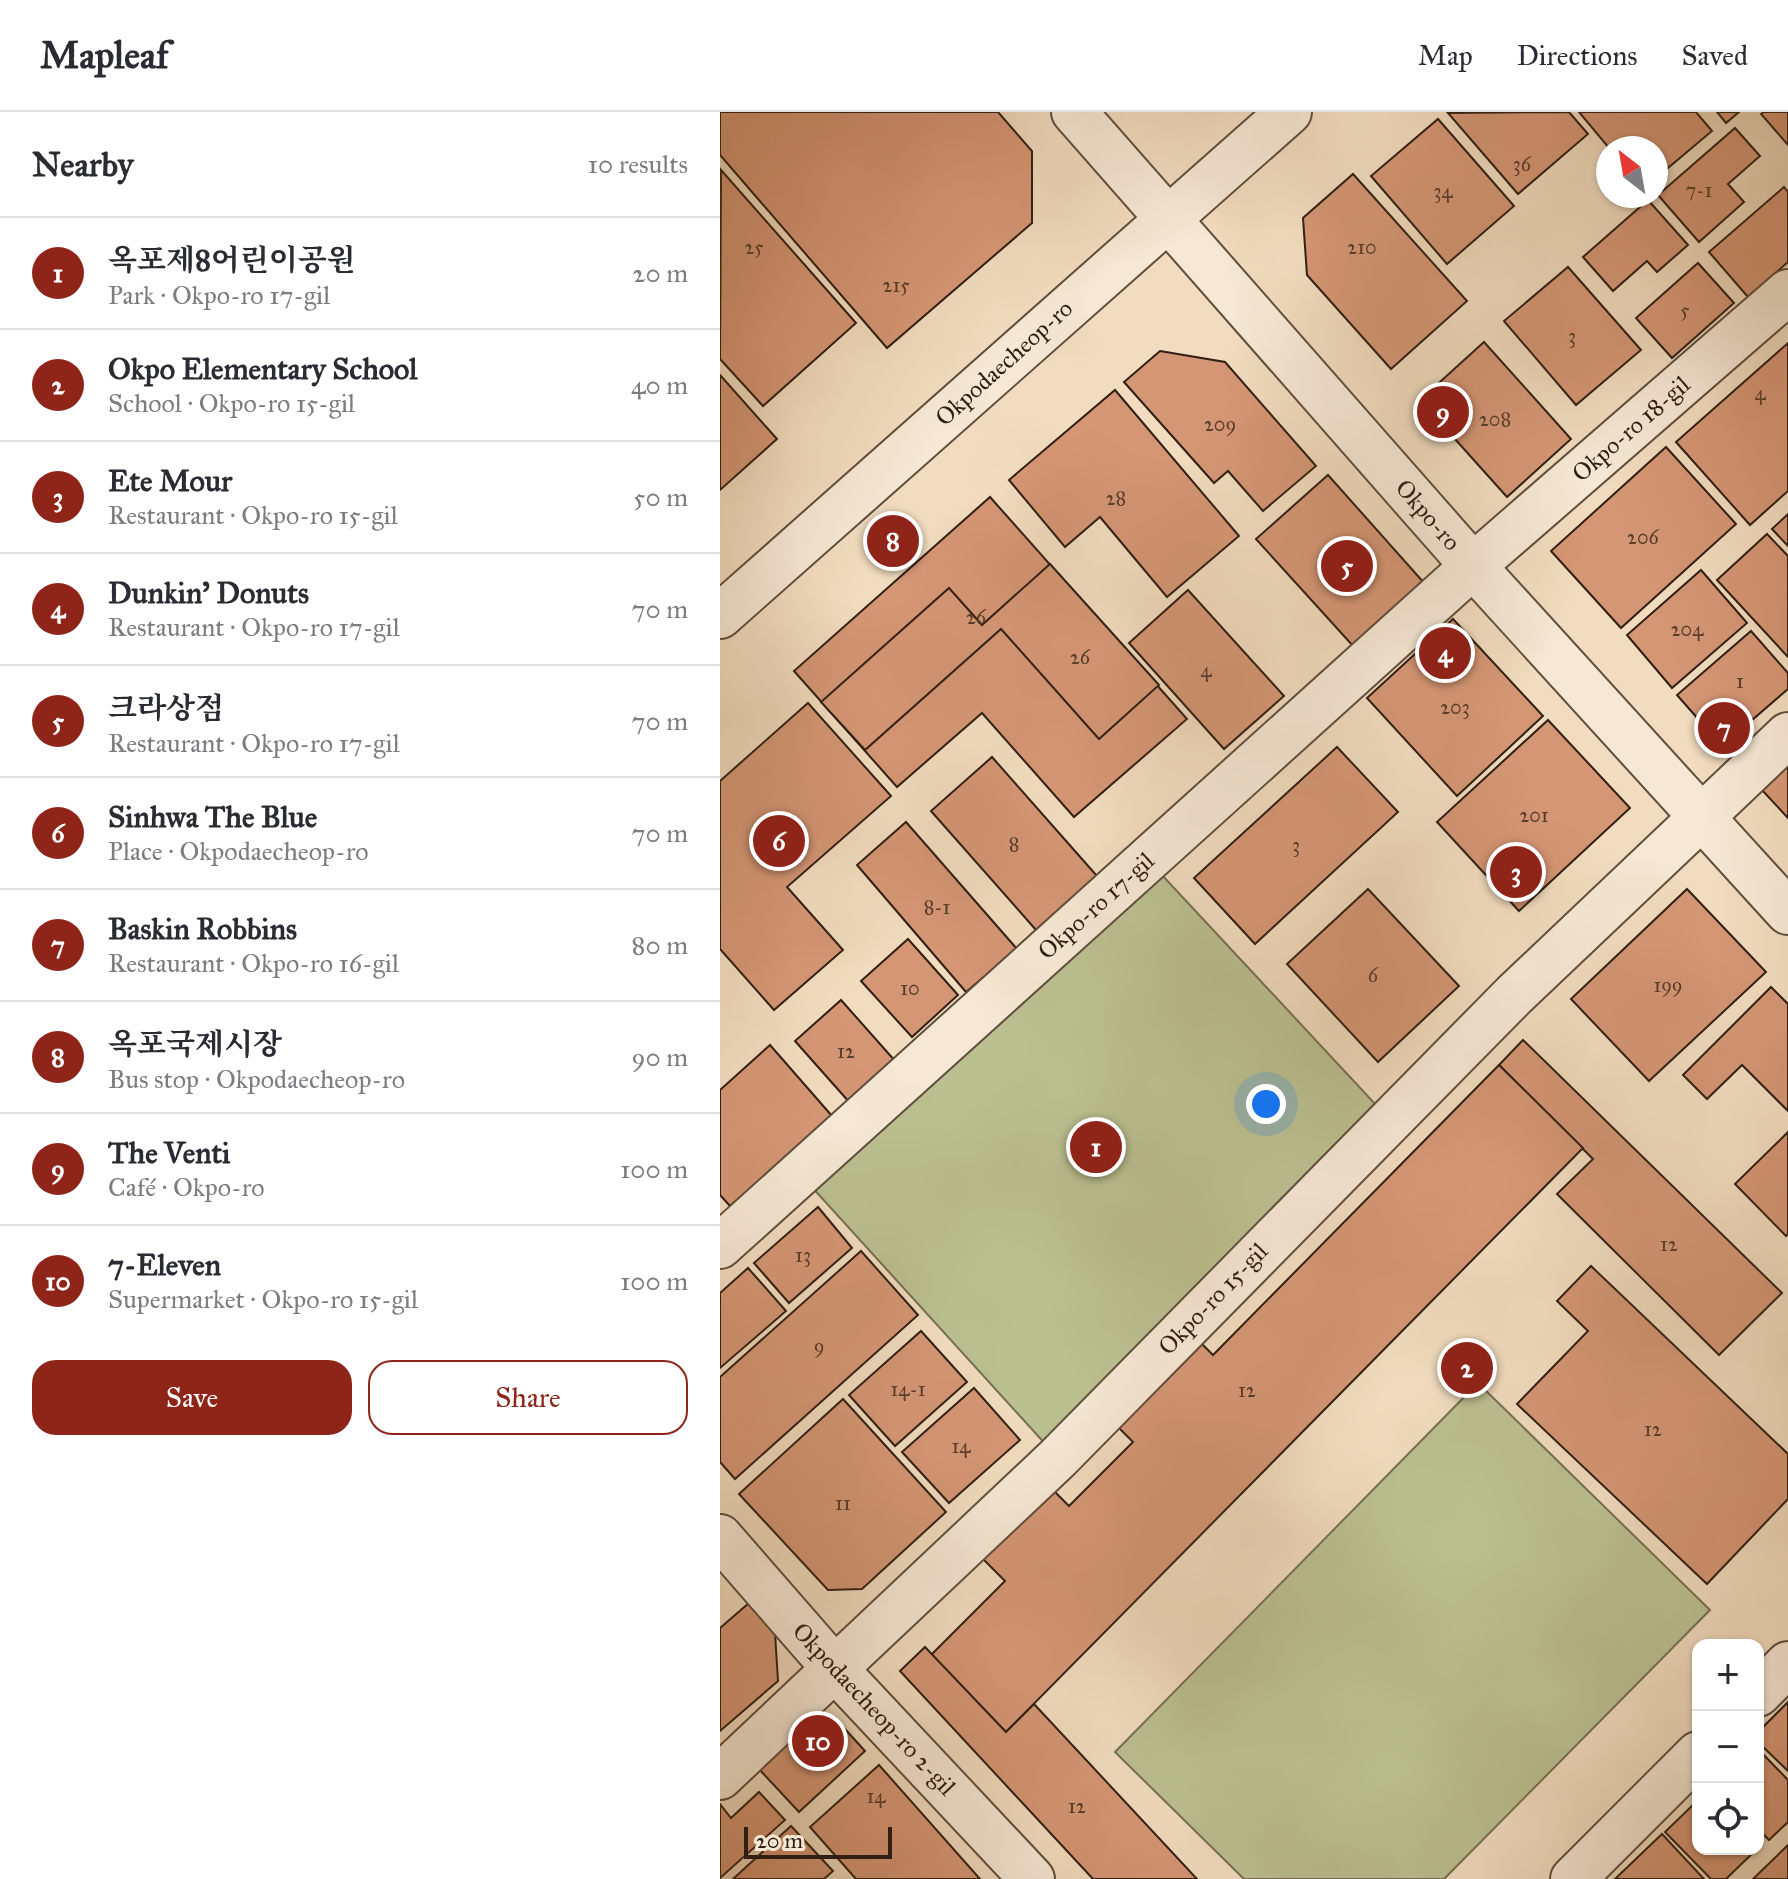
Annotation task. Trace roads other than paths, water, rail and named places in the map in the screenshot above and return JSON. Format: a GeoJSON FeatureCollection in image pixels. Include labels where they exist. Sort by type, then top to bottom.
{"type":"FeatureCollection","features":[{"type":"Feature","properties":{"kind":"street","name":"Okpo-ro"},"geometry":{"type":"LineString","coordinates":[[1074,112],[1473,566],[1788,912]]}},
{"type":"Feature","properties":{"kind":"street","name":"Okpodaecheop-ro"},"geometry":{"type":"LineString","coordinates":[[720,616],[1289,112]]}},
{"type":"Feature","properties":{"kind":"street","name":"Okpo-ro 18-gil"},"geometry":{"type":"LineString","coordinates":[[1473,566],[1788,292]]}},
{"type":"Feature","properties":{"kind":"street","name":"Okpo-ro 17-gil"},"geometry":{"type":"LineString","coordinates":[[720,1246],[1473,566]]}},
{"type":"Feature","properties":{"kind":"street","name":"Okpo-ro 15-gil"},"geometry":{"type":"LineString","coordinates":[[720,1777],[1058,1458],[1514,995],[1788,735]]}},
{"type":"Feature","properties":{"kind":"street","name":"Okpodaecheop-ro 2-gil"},"geometry":{"type":"LineString","coordinates":[[720,1537],[835,1669],[1032,1879]]}},
{"type":"Feature","properties":{"kind":"street"},"geometry":{"type":"LineString","coordinates":[[1764,1688],[1788,1664]]}},
{"type":"Feature","properties":{"kind":"street"},"geometry":{"type":"LineString","coordinates":[[1573,1879],[1692,1760]]}},
{"type":"Feature","properties":{"kind":"place","name":"The Venti"},"geometry":{"type":"Point","coordinates":[1443,412]}},
{"type":"Feature","properties":{"kind":"place","name":"옥포국제시장"},"geometry":{"type":"Point","coordinates":[893,541]}},
{"type":"Feature","properties":{"kind":"place","name":"크라상점"},"geometry":{"type":"Point","coordinates":[1347,566]}},
{"type":"Feature","properties":{"kind":"place","name":"Dunkin' Donuts"},"geometry":{"type":"Point","coordinates":[1445,653]}},
{"type":"Feature","properties":{"kind":"place","name":"Baskin Robbins"},"geometry":{"type":"Point","coordinates":[1724,728]}},
{"type":"Feature","properties":{"kind":"place","name":"Sinhwa The Blue"},"geometry":{"type":"Point","coordinates":[779,841]}},
{"type":"Feature","properties":{"kind":"place","name":"Ete Mour"},"geometry":{"type":"Point","coordinates":[1516,872]}},
{"type":"Feature","properties":{"kind":"place","name":"옥포제8어린이공원"},"geometry":{"type":"Point","coordinates":[1096,1147]}},
{"type":"Feature","properties":{"kind":"place","name":"Okpo Elementary School"},"geometry":{"type":"Point","coordinates":[1467,1368]}},
{"type":"Feature","properties":{"kind":"place","name":"7-Eleven"},"geometry":{"type":"Point","coordinates":[818,1741]}}]}
